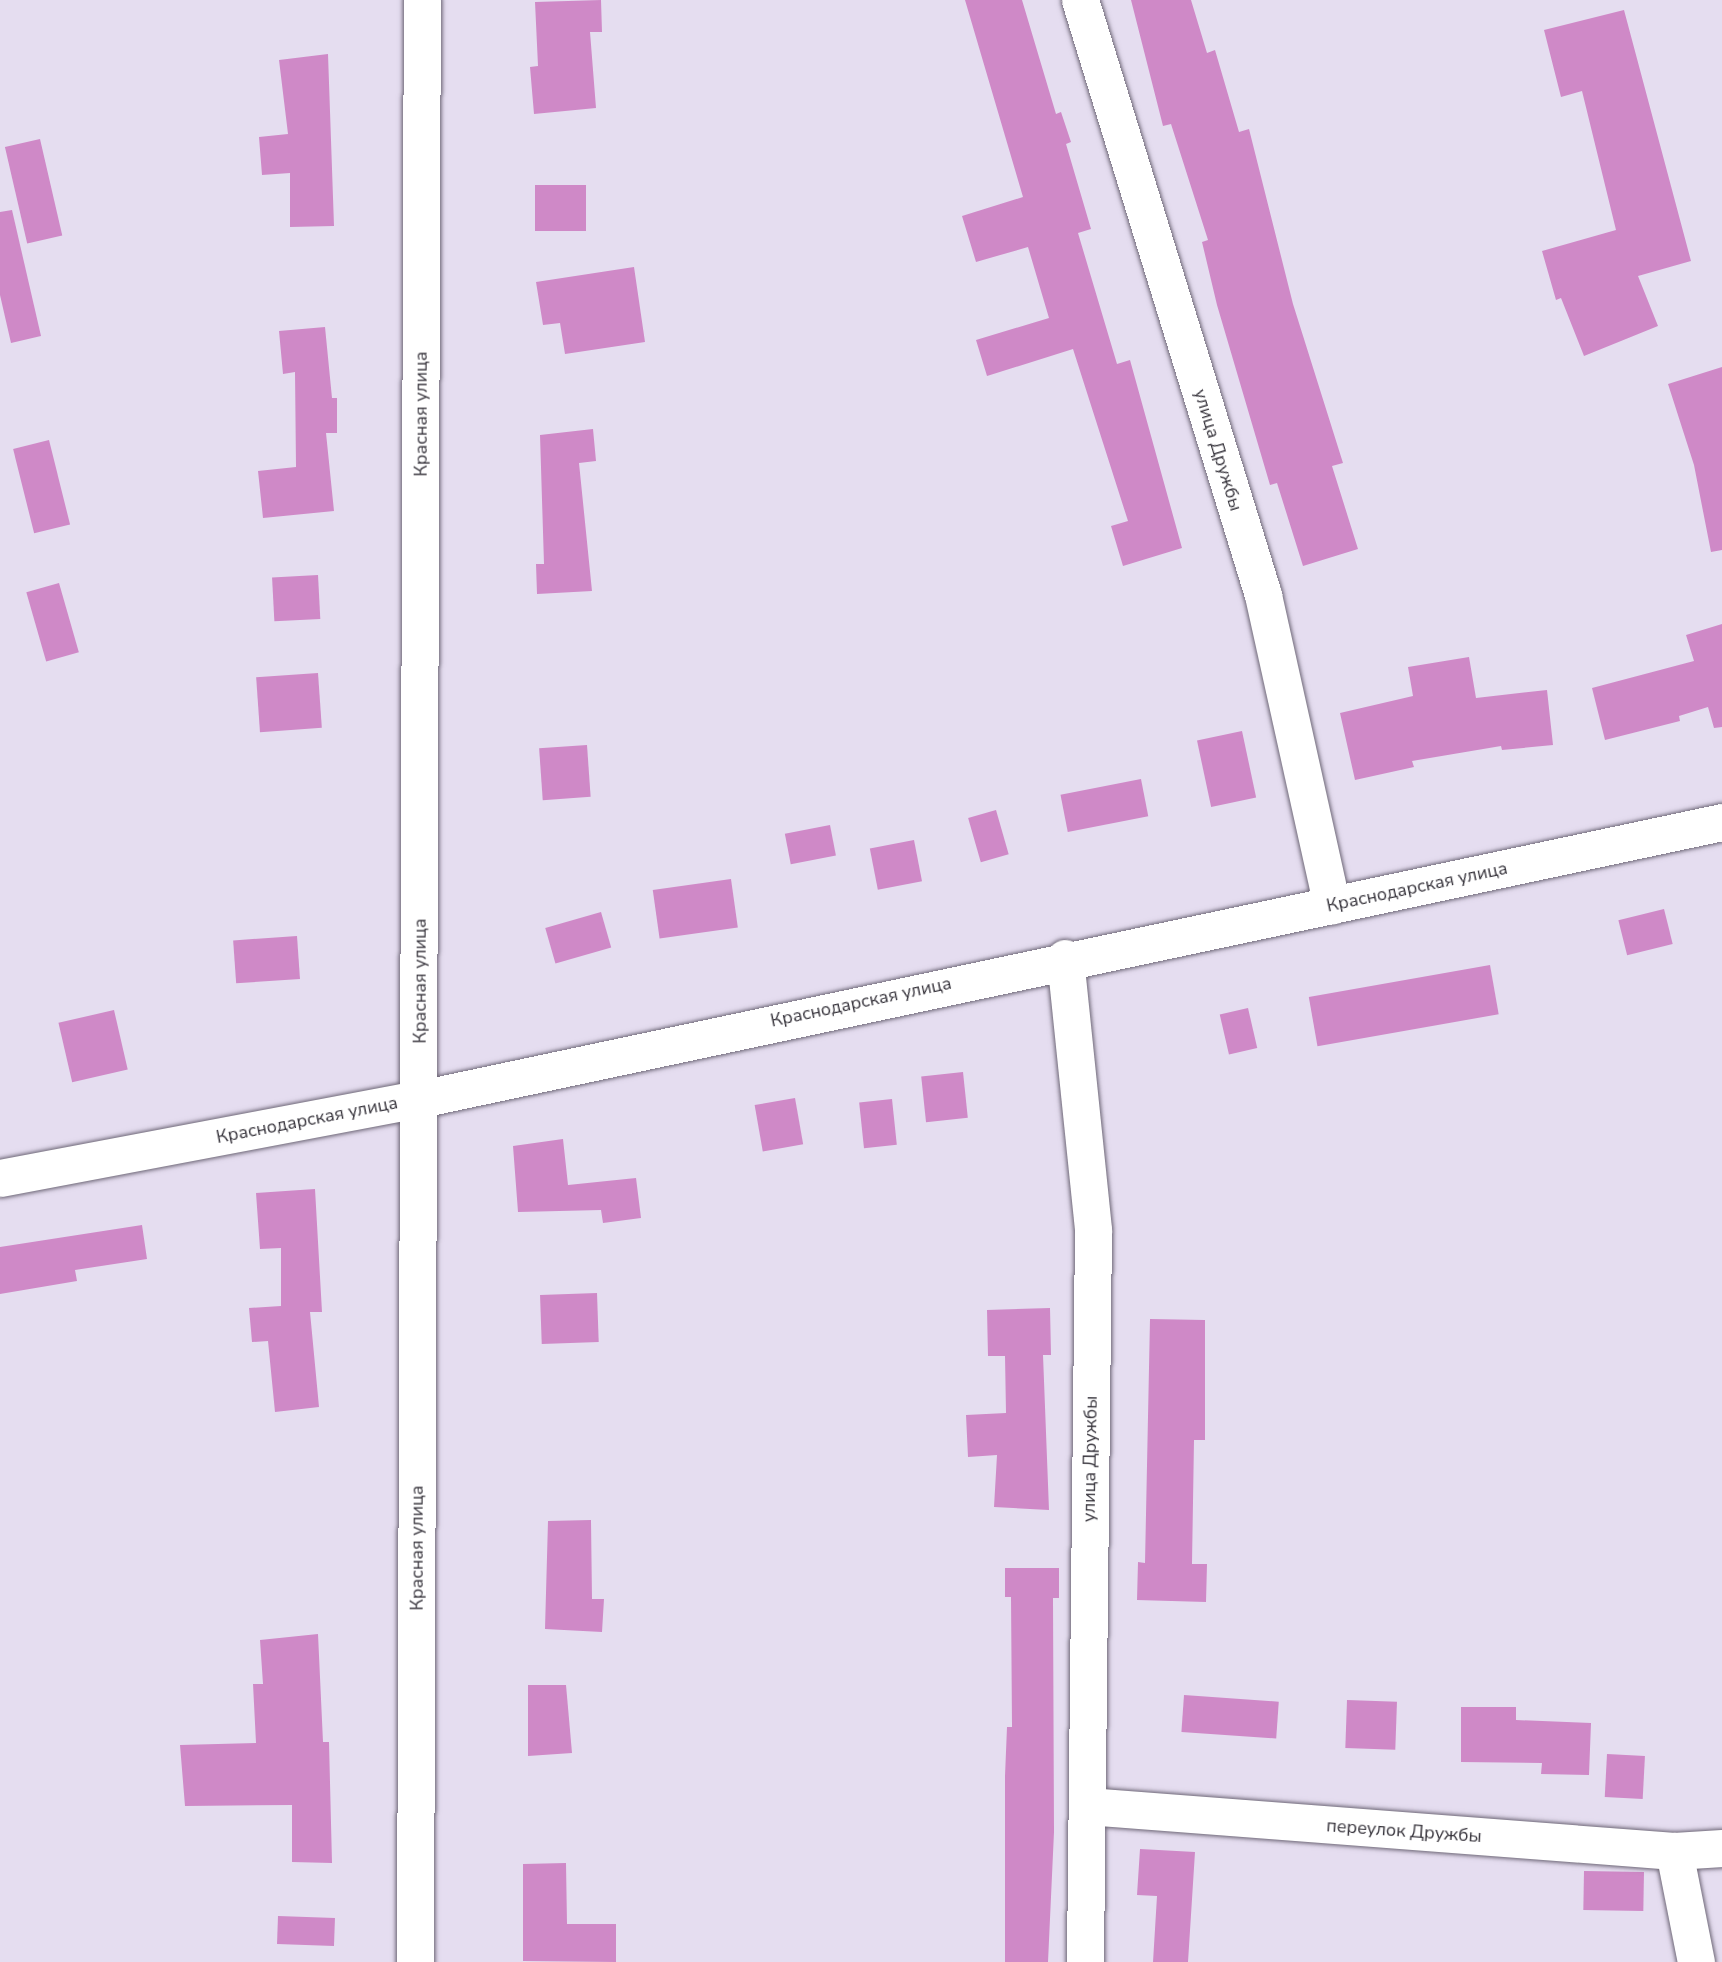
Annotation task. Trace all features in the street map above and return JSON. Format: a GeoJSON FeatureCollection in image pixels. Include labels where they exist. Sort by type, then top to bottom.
{"type":"FeatureCollection","features":[{"type":"Feature","properties":{"kind":"street","name":"Красная улица"},"geometry":{"type":"LineString","coordinates":[[415,1962],[422,0]]}},
{"type":"Feature","properties":{"kind":"street","name":"улица Дружбы"},"geometry":{"type":"LineString","coordinates":[[1080,0],[1263,595],[1332,905]]}},
{"type":"Feature","properties":{"kind":"street","name":"Краснодарская улица"},"geometry":{"type":"LineString","coordinates":[[0,1178],[419,1099],[1065,958],[1332,905],[1722,822]]}},
{"type":"Feature","properties":{"kind":"street","name":"улица Дружбы"},"geometry":{"type":"LineString","coordinates":[[1065,958],[1093,1230],[1085,1962]]}},
{"type":"Feature","properties":{"kind":"street","name":"переулок Дружбы"},"geometry":{"type":"LineString","coordinates":[[1087,1806],[1674,1851],[1722,1848]]}},
{"type":"Feature","properties":{"kind":"street"},"geometry":{"type":"LineString","coordinates":[[1674,1851],[1696,1962]]}},
{"type":"Feature","properties":{"kind":"building"},"geometry":{"type":"Polygon","coordinates":[[[601,0],[602,32],[590,32],[596,108],[534,114],[530,67],[538,66],[535,2],[601,0]]]}},
{"type":"Feature","properties":{"kind":"building"},"geometry":{"type":"Polygon","coordinates":[[[965,0],[1022,0],[1056,114],[1061,112],[1071,142],[1066,144],[1091,229],[1078,233],[1117,364],[1130,360],[1182,548],[1123,566],[1111,526],[1128,521],[1073,349],[987,376],[976,340],[1049,318],[1028,247],[976,262],[962,216],[1023,197],[965,0]]]}},
{"type":"Feature","properties":{"kind":"building"},"geometry":{"type":"Polygon","coordinates":[[[1131,0],[1191,0],[1207,53],[1215,50],[1239,132],[1249,129],[1293,304],[1343,463],[1332,466],[1358,549],[1303,566],[1277,483],[1270,485],[1217,305],[1202,242],[1208,240],[1171,124],[1163,126],[1131,0]]]}},
{"type":"Feature","properties":{"kind":"building"},"geometry":{"type":"Polygon","coordinates":[[[1624,10],[1691,261],[1638,276],[1658,326],[1584,356],[1561,298],[1556,300],[1542,251],[1616,230],[1582,91],[1561,97],[1544,30],[1624,10]]]}},
{"type":"Feature","properties":{"kind":"building"},"geometry":{"type":"Polygon","coordinates":[[[328,54],[334,226],[290,227],[290,173],[262,175],[259,137],[288,134],[279,60],[328,54]]]}},
{"type":"Feature","properties":{"kind":"building"},"geometry":{"type":"Polygon","coordinates":[[[40,139],[62,235],[27,244],[5,147],[40,139]]]}},
{"type":"Feature","properties":{"kind":"building"},"geometry":{"type":"Polygon","coordinates":[[[535,185],[586,185],[586,231],[535,231],[535,185]]]}},
{"type":"Feature","properties":{"kind":"building"},"geometry":{"type":"Polygon","coordinates":[[[12,210],[41,336],[11,343],[0,295],[0,212],[12,210]]]}},
{"type":"Feature","properties":{"kind":"building"},"geometry":{"type":"Polygon","coordinates":[[[634,267],[645,342],[565,354],[560,323],[543,325],[536,282],[634,267]]]}},
{"type":"Feature","properties":{"kind":"building"},"geometry":{"type":"Polygon","coordinates":[[[325,327],[332,398],[337,398],[337,433],[326,433],[334,511],[263,518],[258,471],[296,467],[295,372],[283,374],[279,331],[325,327]]]}},
{"type":"Feature","properties":{"kind":"building"},"geometry":{"type":"Polygon","coordinates":[[[1722,367],[1722,550],[1711,552],[1694,465],[1668,384],[1722,367]]]}},
{"type":"Feature","properties":{"kind":"building"},"geometry":{"type":"Polygon","coordinates":[[[593,429],[596,461],[579,463],[592,591],[537,594],[536,564],[544,564],[540,435],[593,429]]]}},
{"type":"Feature","properties":{"kind":"building"},"geometry":{"type":"Polygon","coordinates":[[[49,440],[70,524],[34,533],[13,449],[49,440]]]}},
{"type":"Feature","properties":{"kind":"building"},"geometry":{"type":"Polygon","coordinates":[[[318,575],[320,619],[274,621],[272,577],[318,575]]]}},
{"type":"Feature","properties":{"kind":"building"},"geometry":{"type":"Polygon","coordinates":[[[59,583],[79,652],[46,662],[26,592],[59,583]]]}},
{"type":"Feature","properties":{"kind":"building"},"geometry":{"type":"Polygon","coordinates":[[[1722,624],[1722,727],[1714,728],[1708,707],[1679,716],[1680,721],[1605,740],[1592,688],[1694,661],[1686,635],[1722,624]]]}},
{"type":"Feature","properties":{"kind":"building"},"geometry":{"type":"Polygon","coordinates":[[[1469,657],[1476,698],[1547,690],[1553,745],[1502,750],[1501,746],[1412,761],[1414,767],[1355,780],[1340,713],[1413,696],[1408,667],[1469,657]]]}},
{"type":"Feature","properties":{"kind":"building"},"geometry":{"type":"Polygon","coordinates":[[[318,673],[322,728],[260,732],[256,677],[318,673]]]}},
{"type":"Feature","properties":{"kind":"building"},"geometry":{"type":"Polygon","coordinates":[[[1242,731],[1256,798],[1211,807],[1197,741],[1242,731]]]}},
{"type":"Feature","properties":{"kind":"building"},"geometry":{"type":"Polygon","coordinates":[[[587,745],[591,797],[543,800],[539,748],[587,745]]]}},
{"type":"Feature","properties":{"kind":"building"},"geometry":{"type":"Polygon","coordinates":[[[1141,779],[1148,816],[1068,832],[1061,795],[1141,779]]]}},
{"type":"Feature","properties":{"kind":"building"},"geometry":{"type":"Polygon","coordinates":[[[996,810],[1009,854],[981,862],[968,818],[996,810]]]}},
{"type":"Feature","properties":{"kind":"building"},"geometry":{"type":"Polygon","coordinates":[[[830,825],[836,855],[791,864],[785,834],[830,825]]]}},
{"type":"Feature","properties":{"kind":"building"},"geometry":{"type":"Polygon","coordinates":[[[914,840],[922,881],[878,890],[870,849],[914,840]]]}},
{"type":"Feature","properties":{"kind":"building"},"geometry":{"type":"Polygon","coordinates":[[[731,879],[738,928],[660,939],[653,890],[731,879]]]}},
{"type":"Feature","properties":{"kind":"building"},"geometry":{"type":"Polygon","coordinates":[[[1664,909],[1673,944],[1627,955],[1618,920],[1664,909]]]}},
{"type":"Feature","properties":{"kind":"building"},"geometry":{"type":"Polygon","coordinates":[[[601,912],[611,948],[555,964],[545,928],[601,912]]]}},
{"type":"Feature","properties":{"kind":"building"},"geometry":{"type":"Polygon","coordinates":[[[297,936],[300,979],[236,983],[233,940],[297,936]]]}},
{"type":"Feature","properties":{"kind":"building"},"geometry":{"type":"Polygon","coordinates":[[[1490,965],[1499,1014],[1317,1046],[1309,997],[1490,965]]]}},
{"type":"Feature","properties":{"kind":"building"},"geometry":{"type":"Polygon","coordinates":[[[1248,1008],[1257,1048],[1229,1054],[1220,1015],[1248,1008]]]}},
{"type":"Feature","properties":{"kind":"building"},"geometry":{"type":"Polygon","coordinates":[[[114,1010],[128,1069],[72,1082],[58,1023],[114,1010]]]}},
{"type":"Feature","properties":{"kind":"building"},"geometry":{"type":"Polygon","coordinates":[[[963,1072],[968,1118],[926,1122],[921,1076],[963,1072]]]}},
{"type":"Feature","properties":{"kind":"building"},"geometry":{"type":"Polygon","coordinates":[[[795,1098],[803,1144],[763,1151],[755,1105],[795,1098]]]}},
{"type":"Feature","properties":{"kind":"building"},"geometry":{"type":"Polygon","coordinates":[[[892,1099],[897,1145],[864,1148],[859,1102],[892,1099]]]}},
{"type":"Feature","properties":{"kind":"building"},"geometry":{"type":"Polygon","coordinates":[[[563,1139],[568,1185],[636,1178],[641,1218],[603,1223],[601,1210],[518,1212],[513,1146],[563,1139]]]}},
{"type":"Feature","properties":{"kind":"building"},"geometry":{"type":"Polygon","coordinates":[[[315,1189],[322,1312],[310,1312],[319,1407],[275,1412],[268,1341],[252,1342],[249,1308],[281,1306],[281,1248],[260,1249],[256,1193],[315,1189]]]}},
{"type":"Feature","properties":{"kind":"building"},"geometry":{"type":"Polygon","coordinates":[[[142,1225],[147,1259],[75,1270],[77,1281],[0,1294],[0,1247],[142,1225]]]}},
{"type":"Feature","properties":{"kind":"building"},"geometry":{"type":"Polygon","coordinates":[[[597,1293],[599,1342],[542,1344],[540,1295],[597,1293]]]}},
{"type":"Feature","properties":{"kind":"building"},"geometry":{"type":"Polygon","coordinates":[[[1050,1308],[1051,1355],[1043,1355],[1049,1510],[994,1507],[997,1455],[968,1457],[966,1415],[1006,1413],[1005,1356],[988,1356],[987,1310],[1050,1308]]]}},
{"type":"Feature","properties":{"kind":"building"},"geometry":{"type":"Polygon","coordinates":[[[1150,1319],[1205,1320],[1205,1440],[1194,1440],[1192,1564],[1207,1564],[1206,1602],[1137,1600],[1138,1562],[1145,1563],[1150,1319]]]}},
{"type":"Feature","properties":{"kind":"building"},"geometry":{"type":"Polygon","coordinates":[[[591,1520],[592,1599],[604,1599],[602,1632],[545,1629],[548,1521],[591,1520]]]}},
{"type":"Feature","properties":{"kind":"building"},"geometry":{"type":"Polygon","coordinates":[[[1005,1568],[1059,1568],[1059,1598],[1053,1598],[1054,1832],[1048,1962],[1005,1962],[1005,1776],[1007,1727],[1012,1727],[1011,1597],[1005,1597],[1005,1568]]]}},
{"type":"Feature","properties":{"kind":"building"},"geometry":{"type":"Polygon","coordinates":[[[318,1634],[323,1742],[329,1742],[332,1863],[292,1862],[292,1805],[185,1806],[180,1745],[256,1743],[253,1684],[263,1684],[260,1640],[318,1634]]]}},
{"type":"Feature","properties":{"kind":"building"},"geometry":{"type":"Polygon","coordinates":[[[528,1685],[566,1685],[572,1753],[528,1756],[528,1685]]]}},
{"type":"Feature","properties":{"kind":"building"},"geometry":{"type":"Polygon","coordinates":[[[1184,1695],[1279,1702],[1276,1739],[1181,1732],[1184,1695]]]}},
{"type":"Feature","properties":{"kind":"building"},"geometry":{"type":"Polygon","coordinates":[[[1347,1700],[1397,1702],[1395,1750],[1345,1748],[1347,1700]]]}},
{"type":"Feature","properties":{"kind":"building"},"geometry":{"type":"Polygon","coordinates":[[[1461,1707],[1516,1707],[1516,1720],[1591,1723],[1589,1775],[1541,1774],[1542,1763],[1461,1762],[1461,1707]]]}},
{"type":"Feature","properties":{"kind":"building"},"geometry":{"type":"Polygon","coordinates":[[[1607,1754],[1645,1756],[1643,1799],[1605,1797],[1607,1754]]]}},
{"type":"Feature","properties":{"kind":"building"},"geometry":{"type":"Polygon","coordinates":[[[1140,1849],[1195,1852],[1188,1962],[1153,1962],[1157,1896],[1137,1895],[1140,1849]]]}},
{"type":"Feature","properties":{"kind":"building"},"geometry":{"type":"Polygon","coordinates":[[[566,1863],[567,1924],[616,1924],[616,1962],[523,1961],[523,1864],[566,1863]]]}},
{"type":"Feature","properties":{"kind":"building"},"geometry":{"type":"Polygon","coordinates":[[[1584,1871],[1644,1872],[1643,1911],[1583,1910],[1584,1871]]]}},
{"type":"Feature","properties":{"kind":"building"},"geometry":{"type":"Polygon","coordinates":[[[278,1916],[335,1918],[334,1946],[277,1944],[278,1916]]]}}]}
